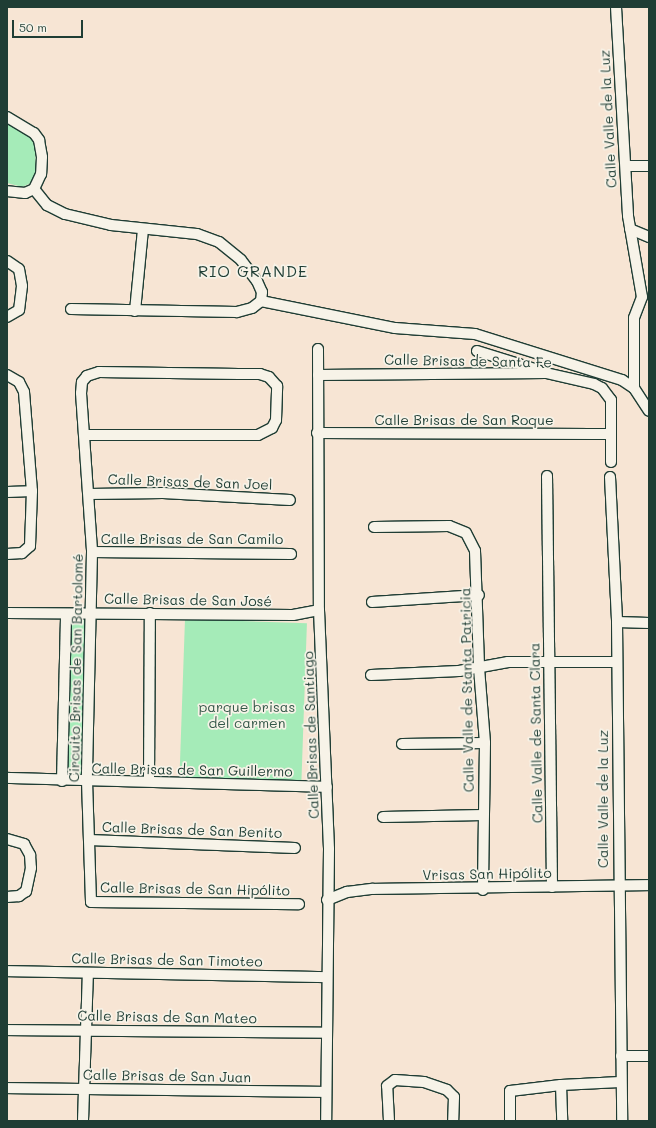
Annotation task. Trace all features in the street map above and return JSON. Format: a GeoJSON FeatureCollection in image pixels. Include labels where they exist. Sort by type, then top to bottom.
{"type":"FeatureCollection","features":[{"type":"Feature","properties":{"kind":"street","name":"Calle Valle de la Luz"},"geometry":{"type":"LineString","coordinates":[[616,7],[630,229],[642,297],[634,318],[634,388]]}},
{"type":"Feature","properties":{"kind":"street"},"geometry":{"type":"LineString","coordinates":[[7,117],[28,128],[39,140],[42,153],[41,174],[34,189],[25,193],[7,192]]}},
{"type":"Feature","properties":{"kind":"street"},"geometry":{"type":"LineString","coordinates":[[626,166],[649,166]]}},
{"type":"Feature","properties":{"kind":"street"},"geometry":{"type":"LineString","coordinates":[[34,189],[48,205],[65,214],[143,230],[197,234],[219,242],[231,250],[248,269],[262,297]]}},
{"type":"Feature","properties":{"kind":"street"},"geometry":{"type":"LineString","coordinates":[[630,229],[649,237]]}},
{"type":"Feature","properties":{"kind":"street"},"geometry":{"type":"LineString","coordinates":[[135,311],[143,230]]}},
{"type":"Feature","properties":{"kind":"street"},"geometry":{"type":"LineString","coordinates":[[7,261],[19,269],[22,286],[18,310],[7,317]]}},
{"type":"Feature","properties":{"kind":"street"},"geometry":{"type":"LineString","coordinates":[[262,297],[395,328],[475,334],[622,380],[634,388],[649,412]]}},
{"type":"Feature","properties":{"kind":"street"},"geometry":{"type":"LineString","coordinates":[[71,309],[236,312],[252,308],[262,297]]}},
{"type":"Feature","properties":{"kind":"street","name":"Calle Brisas de Santiago"},"geometry":{"type":"LineString","coordinates":[[318,349],[317,433],[319,610],[327,787],[326,1121]]}},
{"type":"Feature","properties":{"kind":"street"},"geometry":{"type":"LineString","coordinates":[[477,351],[546,373]]}},
{"type":"Feature","properties":{"kind":"street","name":"Calle Brisas de Santa Fe"},"geometry":{"type":"LineString","coordinates":[[318,375],[546,373],[594,384],[602,388],[611,400],[611,434]]}},
{"type":"Feature","properties":{"kind":"street","name":"Circuito Brisas de San Bartolomé"},"geometry":{"type":"LineString","coordinates":[[85,435],[258,435],[272,428],[276,420],[277,386],[269,377],[260,374],[92,374],[82,382],[81,387],[92,552],[87,781],[91,902]]}},
{"type":"Feature","properties":{"kind":"street"},"geometry":{"type":"LineString","coordinates":[[7,375],[19,382],[24,392],[32,491],[30,546],[22,553],[7,554]]}},
{"type":"Feature","properties":{"kind":"street","name":"Calle Brisas de San Roque"},"geometry":{"type":"LineString","coordinates":[[317,433],[611,434]]}},
{"type":"Feature","properties":{"kind":"street"},"geometry":{"type":"LineString","coordinates":[[611,434],[611,462]]}},
{"type":"Feature","properties":{"kind":"street","name":"Calle Valle de Santa Clara"},"geometry":{"type":"LineString","coordinates":[[547,476],[547,578],[550,661],[552,887]]}},
{"type":"Feature","properties":{"kind":"street","name":"Calle Valle de la Luz"},"geometry":{"type":"LineString","coordinates":[[610,477],[617,622],[618,885],[621,1056],[620,1082],[622,1121]]}},
{"type":"Feature","properties":{"kind":"street"},"geometry":{"type":"LineString","coordinates":[[7,492],[32,491]]}},
{"type":"Feature","properties":{"kind":"street","name":"Calle Brisas de San Joel"},"geometry":{"type":"LineString","coordinates":[[89,494],[163,493],[290,500]]}},
{"type":"Feature","properties":{"kind":"street","name":"Calle Valle de Stanta Patricia"},"geometry":{"type":"LineString","coordinates":[[374,527],[450,526],[460,529],[471,540],[478,561],[479,668],[485,742],[483,890]]}},
{"type":"Feature","properties":{"kind":"street","name":"Calle Brisas de San Camilo"},"geometry":{"type":"LineString","coordinates":[[92,552],[291,554]]}},
{"type":"Feature","properties":{"kind":"street"},"geometry":{"type":"LineString","coordinates":[[372,602],[479,596]]}},
{"type":"Feature","properties":{"kind":"street","name":"Calle Brisas de San José"},"geometry":{"type":"LineString","coordinates":[[7,613],[66,614],[91,612],[293,615],[319,610]]}},
{"type":"Feature","properties":{"kind":"street"},"geometry":{"type":"LineString","coordinates":[[149,781],[150,613]]}},
{"type":"Feature","properties":{"kind":"street"},"geometry":{"type":"LineString","coordinates":[[62,780],[66,614]]}},
{"type":"Feature","properties":{"kind":"street"},"geometry":{"type":"LineString","coordinates":[[617,622],[649,623]]}},
{"type":"Feature","properties":{"kind":"street"},"geometry":{"type":"LineString","coordinates":[[371,675],[479,668],[508,662],[617,662]]}},
{"type":"Feature","properties":{"kind":"street"},"geometry":{"type":"LineString","coordinates":[[402,744],[485,742]]}},
{"type":"Feature","properties":{"kind":"street","name":"Calle Brisas de San Guillermo"},"geometry":{"type":"LineString","coordinates":[[7,778],[327,787]]}},
{"type":"Feature","properties":{"kind":"street"},"geometry":{"type":"LineString","coordinates":[[383,817],[483,815]]}},
{"type":"Feature","properties":{"kind":"street"},"geometry":{"type":"LineString","coordinates":[[7,839],[24,844],[30,855],[31,868],[26,891],[19,896],[7,897]]}},
{"type":"Feature","properties":{"kind":"street","name":"Calle Brisas de San Benito"},"geometry":{"type":"LineString","coordinates":[[89,840],[295,848]]}},
{"type":"Feature","properties":{"kind":"street","name":"Vrisas San Hipólito"},"geometry":{"type":"LineString","coordinates":[[327,900],[356,890],[483,890],[649,885]]}},
{"type":"Feature","properties":{"kind":"street","name":"Calle Brisas de San Hipólito"},"geometry":{"type":"LineString","coordinates":[[91,902],[299,904]]}},
{"type":"Feature","properties":{"kind":"street","name":"Calle Brisas de San Timoteo"},"geometry":{"type":"LineString","coordinates":[[7,971],[326,977]]}},
{"type":"Feature","properties":{"kind":"street"},"geometry":{"type":"LineString","coordinates":[[83,1121],[82,1088],[88,973]]}},
{"type":"Feature","properties":{"kind":"street","name":"Calle Brisas de San Mateo"},"geometry":{"type":"LineString","coordinates":[[7,1030],[326,1033]]}},
{"type":"Feature","properties":{"kind":"street"},"geometry":{"type":"LineString","coordinates":[[621,1056],[649,1056]]}},
{"type":"Feature","properties":{"kind":"street"},"geometry":{"type":"LineString","coordinates":[[389,1121],[387,1086],[395,1080],[411,1080],[447,1090],[454,1097],[453,1121]]}},
{"type":"Feature","properties":{"kind":"street"},"geometry":{"type":"LineString","coordinates":[[510,1121],[510,1091],[561,1085],[620,1082]]}},
{"type":"Feature","properties":{"kind":"street"},"geometry":{"type":"LineString","coordinates":[[561,1085],[562,1121]]}},
{"type":"Feature","properties":{"kind":"street","name":"Calle Brisas de San Juan"},"geometry":{"type":"LineString","coordinates":[[7,1088],[326,1092]]}},
{"type":"Feature","properties":{"kind":"green space"},"geometry":{"type":"Polygon","coordinates":[[[7,122],[25,129],[35,145],[36,170],[31,183],[22,187],[7,183],[7,122]]]}},
{"type":"Feature","properties":{"kind":"green space","name":"parque brisas del carmen"},"geometry":{"type":"Polygon","coordinates":[[[185,619],[307,623],[301,781],[179,777],[185,619]]]}},
{"type":"Feature","properties":{"kind":"green space"},"geometry":{"type":"Polygon","coordinates":[[[68,620],[86,620],[86,774],[68,774],[68,620]]]}},
{"type":"Feature","properties":{"kind":"district","name":"RIO GRANDE"},"geometry":{"type":"Point","coordinates":[253,271]}}]}
